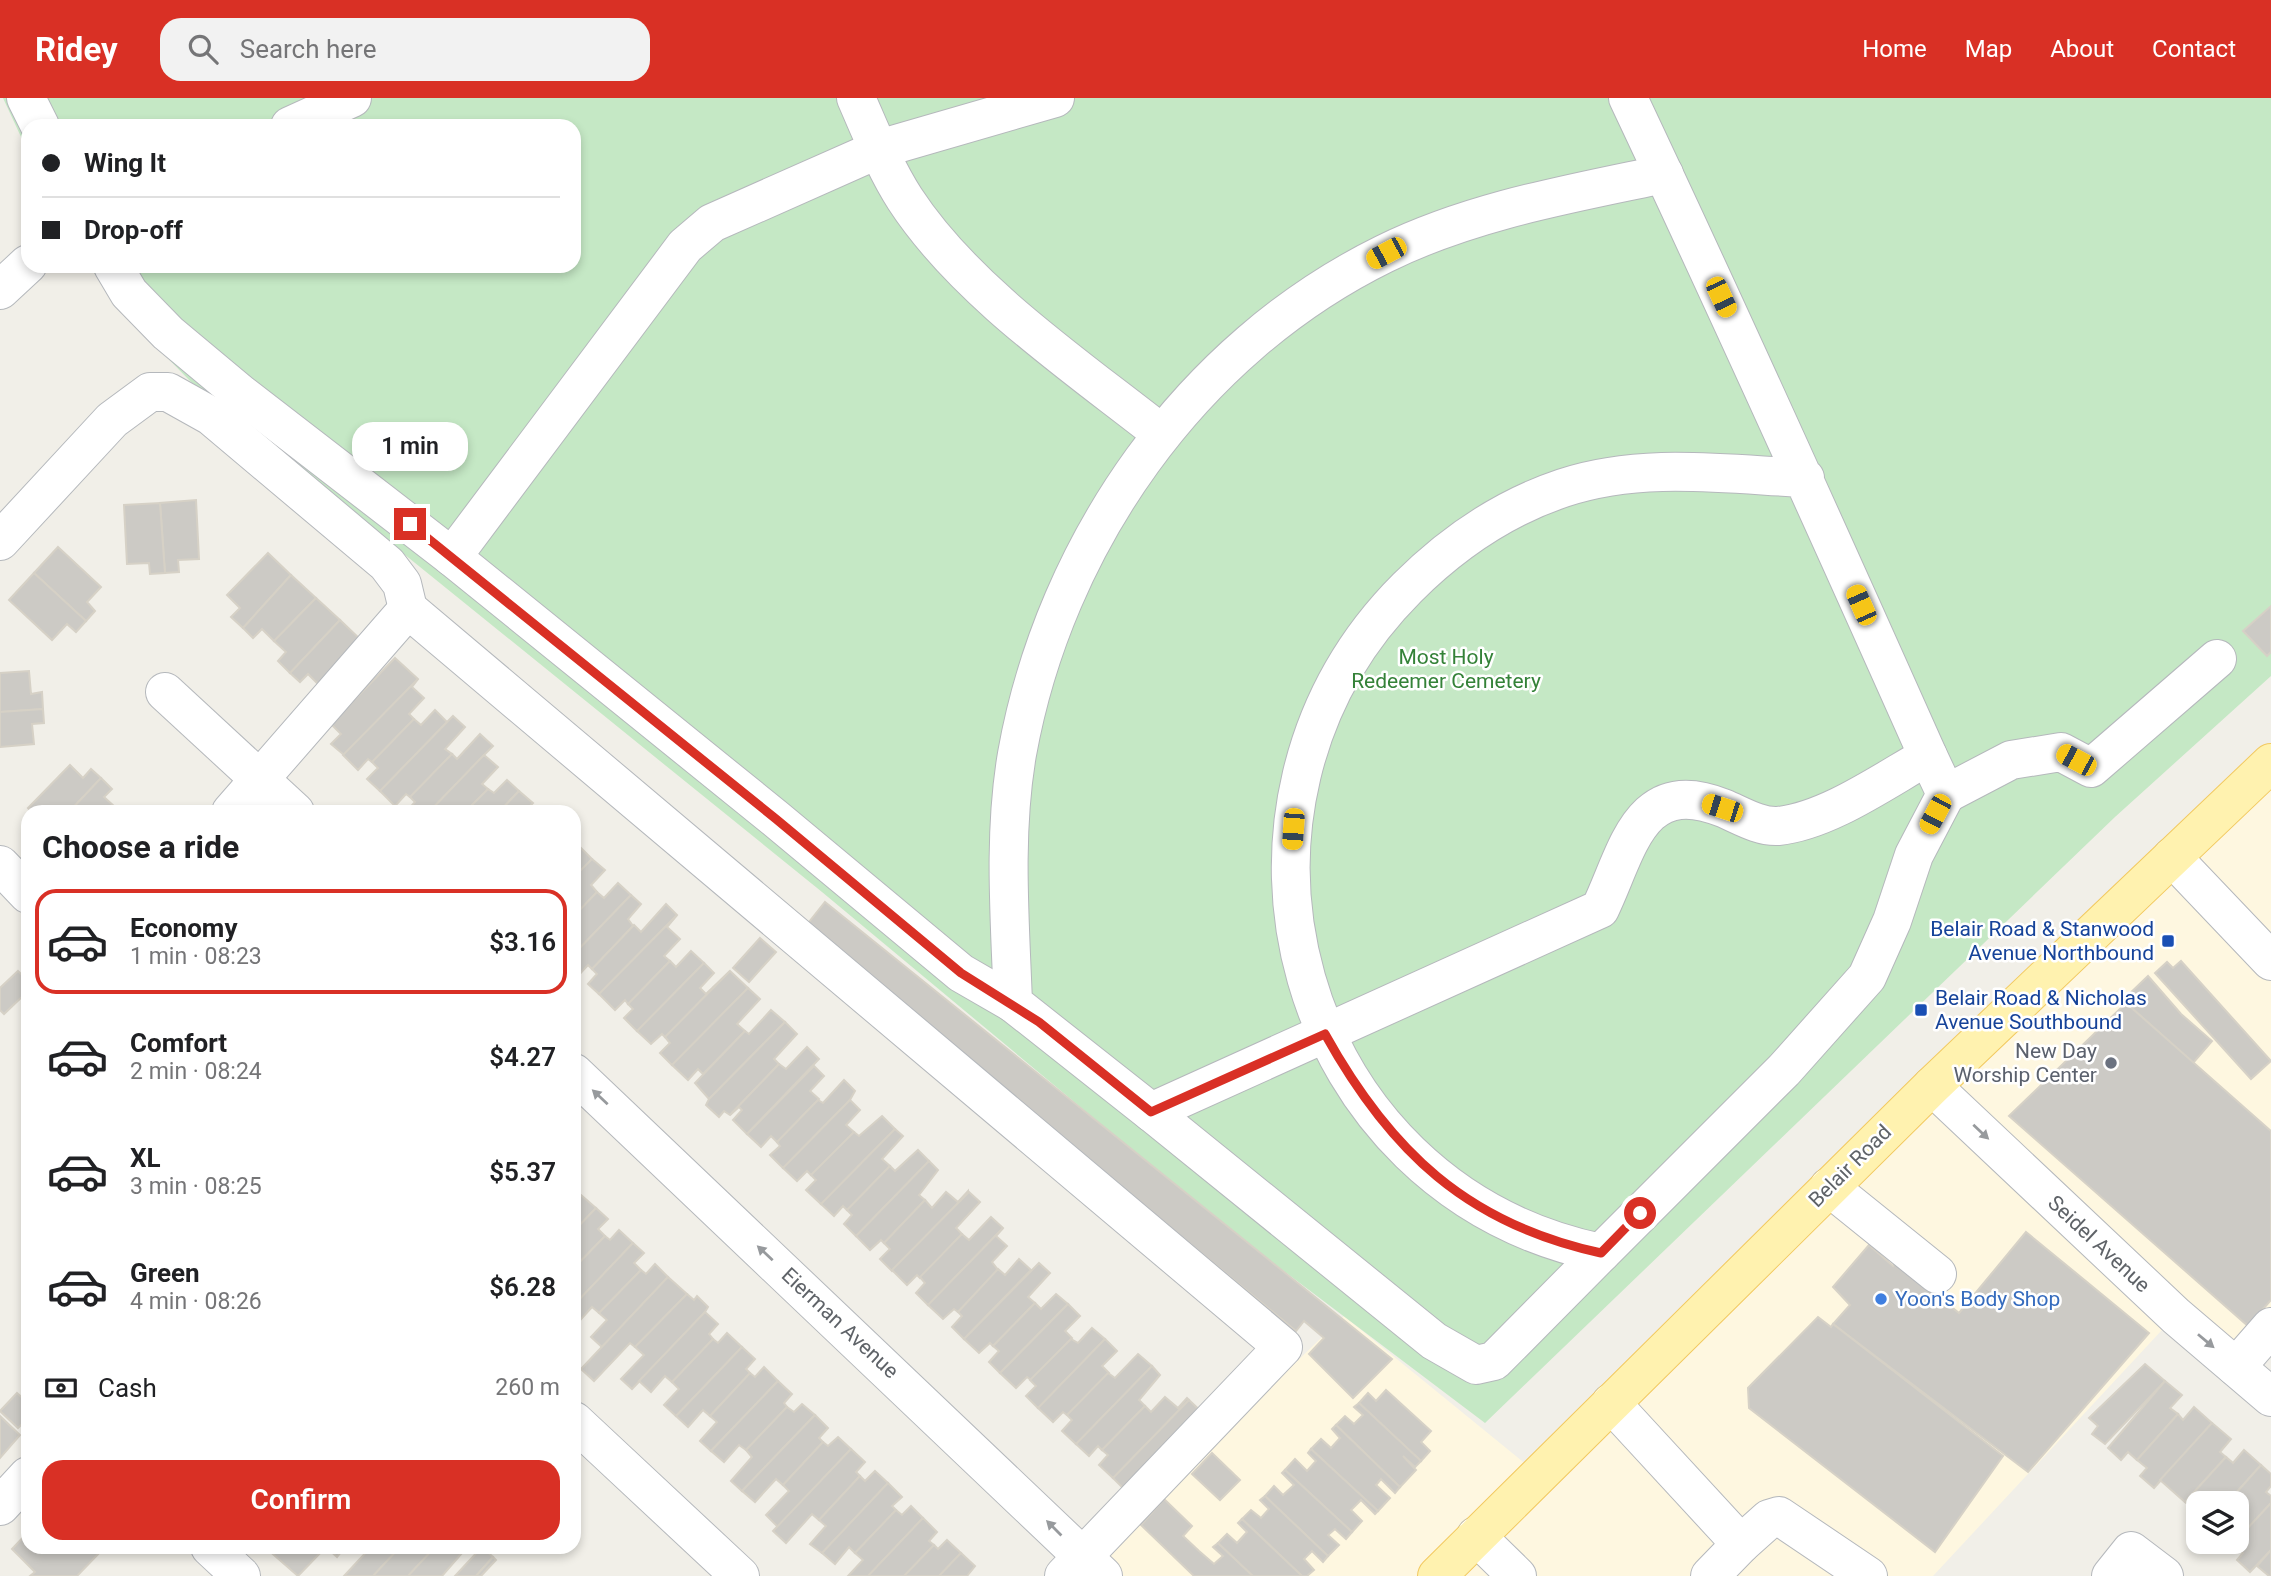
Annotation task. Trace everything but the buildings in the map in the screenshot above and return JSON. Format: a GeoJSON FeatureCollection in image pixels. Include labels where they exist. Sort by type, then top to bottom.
{"type":"FeatureCollection","features":[{"type":"Feature","properties":{"kind":"main road","name":"Belair Road"},"geometry":{"type":"LineString","coordinates":[[1437,1576],[1932,1086],[2271,763]]}},
{"type":"Feature","properties":{"kind":"street"},"geometry":{"type":"LineString","coordinates":[[26,98],[36,119]]}},
{"type":"Feature","properties":{"kind":"street"},"geometry":{"type":"LineString","coordinates":[[306,119],[352,98]]}},
{"type":"Feature","properties":{"kind":"street"},"geometry":{"type":"LineString","coordinates":[[856,98],[905,200],[979,286],[1162,434]]}},
{"type":"Feature","properties":{"kind":"street"},"geometry":{"type":"LineString","coordinates":[[452,556],[685,246],[712,223],[879,149],[1055,98]]}},
{"type":"Feature","properties":{"kind":"street"},"geometry":{"type":"LineString","coordinates":[[1628,98],[1805,478],[1945,794]]}},
{"type":"Feature","properties":{"kind":"street"},"geometry":{"type":"LineString","coordinates":[[1013,1003],[1009,897],[1012,800],[1017,754],[1031,699],[1051,630],[1078,566],[1113,505],[1162,434],[1228,362],[1276,322],[1307,298],[1386,253],[1464,223],[1527,204],[1664,174]]}},
{"type":"Feature","properties":{"kind":"street"},"geometry":{"type":"LineString","coordinates":[[0,290],[21,270]]}},
{"type":"Feature","properties":{"kind":"street"},"geometry":{"type":"LineString","coordinates":[[117,273],[129,293],[168,333],[241,394],[452,556],[961,973],[1013,1003],[1434,1341],[1476,1365],[1494,1361],[1784,1070],[1867,977],[1892,920],[1914,855],[1945,794],[2011,760],[2061,752],[2091,768],[2217,659]]}},
{"type":"Feature","properties":{"kind":"street"},"geometry":{"type":"LineString","coordinates":[[0,541],[112,419],[150,392],[168,392],[211,416],[387,564],[402,584],[408,609],[1283,1346],[1083,1570]]}},
{"type":"Feature","properties":{"kind":"street"},"geometry":{"type":"LineString","coordinates":[[1601,1253],[1559,1244],[1521,1230],[1469,1200],[1425,1167],[1377,1116],[1355,1087],[1325,1034],[1300,957],[1291,893],[1293,829],[1312,742],[1332,692],[1375,622],[1436,558],[1466,537],[1527,503],[1562,489],[1626,473],[1805,478]]}},
{"type":"Feature","properties":{"kind":"street"},"geometry":{"type":"LineString","coordinates":[[238,805],[408,609]]}},
{"type":"Feature","properties":{"kind":"street"},"geometry":{"type":"LineString","coordinates":[[165,692],[288,805]]}},
{"type":"Feature","properties":{"kind":"street"},"geometry":{"type":"LineString","coordinates":[[1151,1112],[1600,909],[1636,827],[1664,802],[1692,798],[1750,821],[1777,826],[1819,816],[1928,756]]}},
{"type":"Feature","properties":{"kind":"street"},"geometry":{"type":"LineString","coordinates":[[2172,857],[2271,961]]}},
{"type":"Feature","properties":{"kind":"street"},"geometry":{"type":"LineString","coordinates":[[0,865],[21,887]]}},
{"type":"Feature","properties":{"kind":"street","name":"Eierman Avenue"},"geometry":{"type":"LineString","coordinates":[[581,1080],[1083,1570]]}},
{"type":"Feature","properties":{"kind":"street","name":"Seidel Avenue"},"geometry":{"type":"LineString","coordinates":[[1932,1086],[2176,1316],[2271,1397]]}},
{"type":"Feature","properties":{"kind":"street"},"geometry":{"type":"LineString","coordinates":[[1829,1187],[1937,1274]]}},
{"type":"Feature","properties":{"kind":"street"},"geometry":{"type":"LineString","coordinates":[[2236,1367],[2271,1327]]}},
{"type":"Feature","properties":{"kind":"street"},"geometry":{"type":"LineString","coordinates":[[1611,1403],[1741,1544]]}},
{"type":"Feature","properties":{"kind":"street"},"geometry":{"type":"LineString","coordinates":[[581,1428],[740,1576]]}},
{"type":"Feature","properties":{"kind":"street"},"geometry":{"type":"LineString","coordinates":[[0,1506],[21,1484]]}},
{"type":"Feature","properties":{"kind":"street"},"geometry":{"type":"LineString","coordinates":[[1710,1576],[1769,1519],[1779,1516],[1868,1576]]}},
{"type":"Feature","properties":{"kind":"street"},"geometry":{"type":"LineString","coordinates":[[1476,1536],[1517,1576]]}},
{"type":"Feature","properties":{"kind":"street"},"geometry":{"type":"LineString","coordinates":[[2111,1576],[2132,1551],[2164,1576]]}},
{"type":"Feature","properties":{"kind":"street"},"geometry":{"type":"LineString","coordinates":[[217,1554],[240,1576]]}},
{"type":"Feature","properties":{"kind":"shaded area"},"geometry":{"type":"Polygon","coordinates":[[[2271,763],[2271,1327],[2236,1367],[2175,1316],[1933,1576],[1074,1576],[1344,1316],[1538,1474],[2271,763]]]}},
{"type":"Feature","properties":{"kind":"green space","name":"Most Holy Redeemer Cemetery"},"geometry":{"type":"Polygon","coordinates":[[[3,98],[2271,98],[2271,676],[2115,817],[1485,1423],[1215,1219],[822,892],[190,381],[113,302],[94,273],[581,273],[581,119],[21,119],[21,137],[3,98]]]}},
{"type":"Feature","properties":{"kind":"place","name":"Belair Road & Stanwood Avenue Northbound"},"geometry":{"type":"Point","coordinates":[2168,941]}},
{"type":"Feature","properties":{"kind":"place","name":"Belair Road & Nicholas Avenue Southbound"},"geometry":{"type":"Point","coordinates":[1921,1010]}},
{"type":"Feature","properties":{"kind":"place","name":"New Day Worship Center"},"geometry":{"type":"Point","coordinates":[2111,1063]}},
{"type":"Feature","properties":{"kind":"place","name":"Yoon's Body Shop"},"geometry":{"type":"Point","coordinates":[1881,1299]}},
{"type":"Feature","properties":{"kind":"route"},"geometry":{"type":"LineString","coordinates":[[410,524],[776,819],[961,973],[1013,1003],[1039,1022],[1151,1112],[1241,1074],[1325,1034],[1355,1087],[1400,1144],[1425,1167],[1469,1200],[1521,1230],[1559,1244],[1601,1253],[1640,1213]]}}]}
